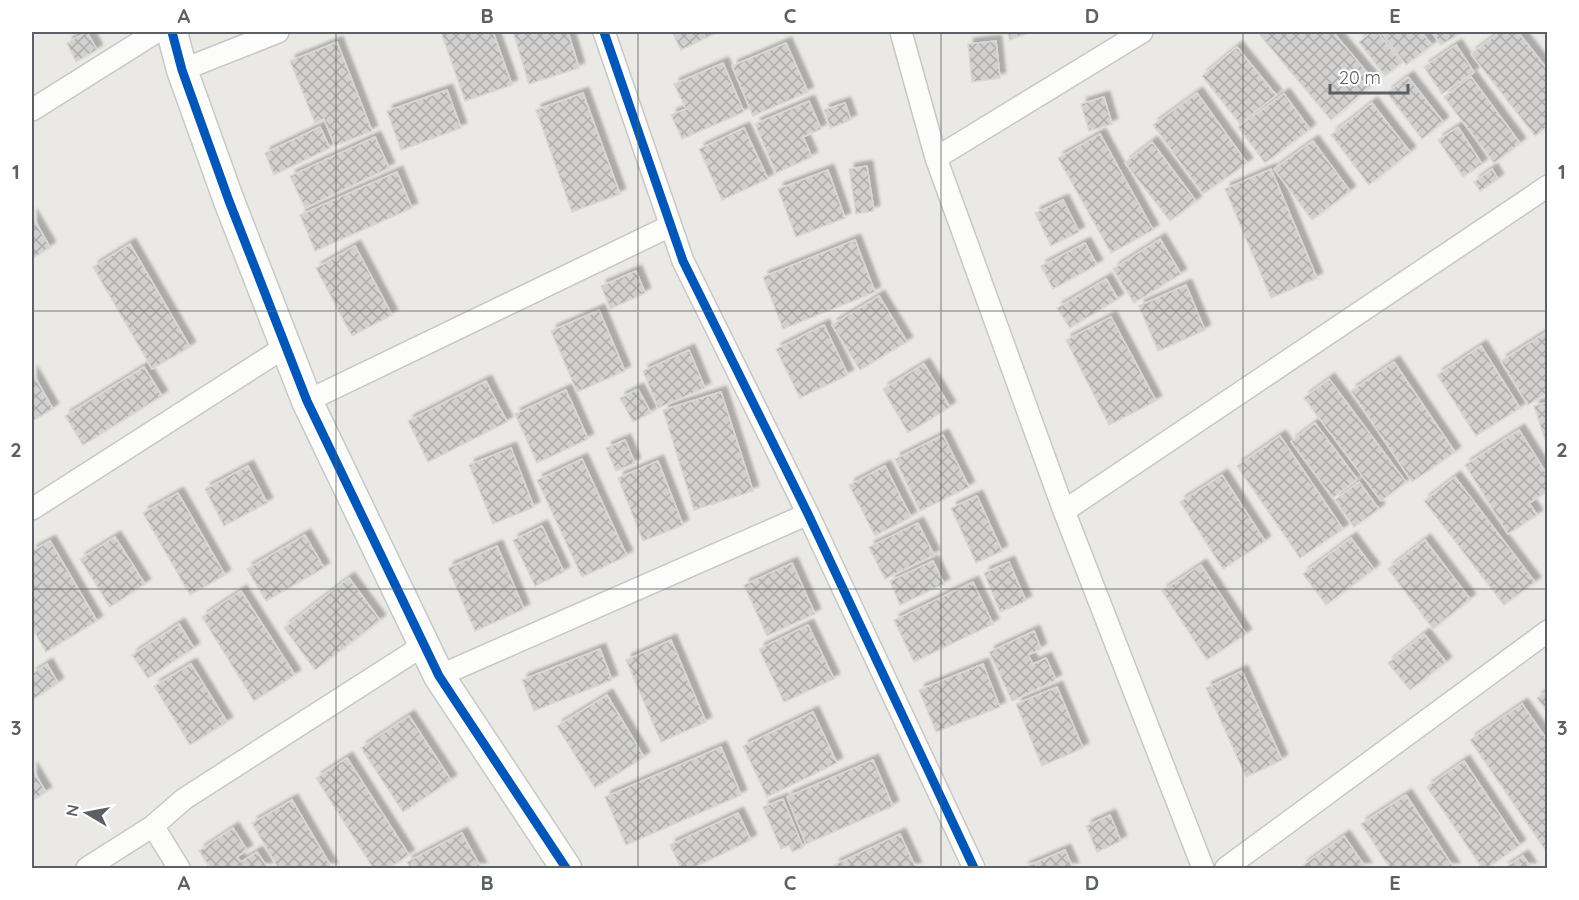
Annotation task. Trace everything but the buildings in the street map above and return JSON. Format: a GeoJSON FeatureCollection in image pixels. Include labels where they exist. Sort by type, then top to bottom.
{"type":"FeatureCollection","features":[{"type":"Feature","properties":{"kind":"street"},"geometry":{"type":"LineString","coordinates":[[32,110],[156,32]]}},
{"type":"Feature","properties":{"kind":"street"},"geometry":{"type":"LineString","coordinates":[[172,32],[182,70],[229,201],[307,401],[423,645],[440,676],[566,868]]}},
{"type":"Feature","properties":{"kind":"street"},"geometry":{"type":"LineString","coordinates":[[182,70],[278,32]]}},
{"type":"Feature","properties":{"kind":"street"},"geometry":{"type":"LineString","coordinates":[[604,32],[683,261],[807,514],[974,868]]}},
{"type":"Feature","properties":{"kind":"street"},"geometry":{"type":"LineString","coordinates":[[901,32],[936,158],[1064,511],[1203,868]]}},
{"type":"Feature","properties":{"kind":"street"},"geometry":{"type":"LineString","coordinates":[[936,158],[1142,32]]}},
{"type":"Feature","properties":{"kind":"street"},"geometry":{"type":"LineString","coordinates":[[1064,511],[1548,186]]}},
{"type":"Feature","properties":{"kind":"street"},"geometry":{"type":"LineString","coordinates":[[307,401],[670,226]]}},
{"type":"Feature","properties":{"kind":"street"},"geometry":{"type":"LineString","coordinates":[[32,509],[285,347]]}},
{"type":"Feature","properties":{"kind":"street"},"geometry":{"type":"LineString","coordinates":[[440,676],[807,514]]}},
{"type":"Feature","properties":{"kind":"street"},"geometry":{"type":"LineString","coordinates":[[1226,868],[1548,631]]}},
{"type":"Feature","properties":{"kind":"street"},"geometry":{"type":"LineString","coordinates":[[87,868],[153,826],[184,799],[423,645]]}},
{"type":"Feature","properties":{"kind":"street"},"geometry":{"type":"LineString","coordinates":[[153,826],[179,868]]}},
{"type":"Feature","properties":{"kind":"cycle path"},"geometry":{"type":"LineString","coordinates":[[172,32],[182,70],[229,201],[307,401],[439,676],[566,868]]}},
{"type":"Feature","properties":{"kind":"cycle path"},"geometry":{"type":"LineString","coordinates":[[604,32],[683,261],[808,514],[974,868]]}}]}
